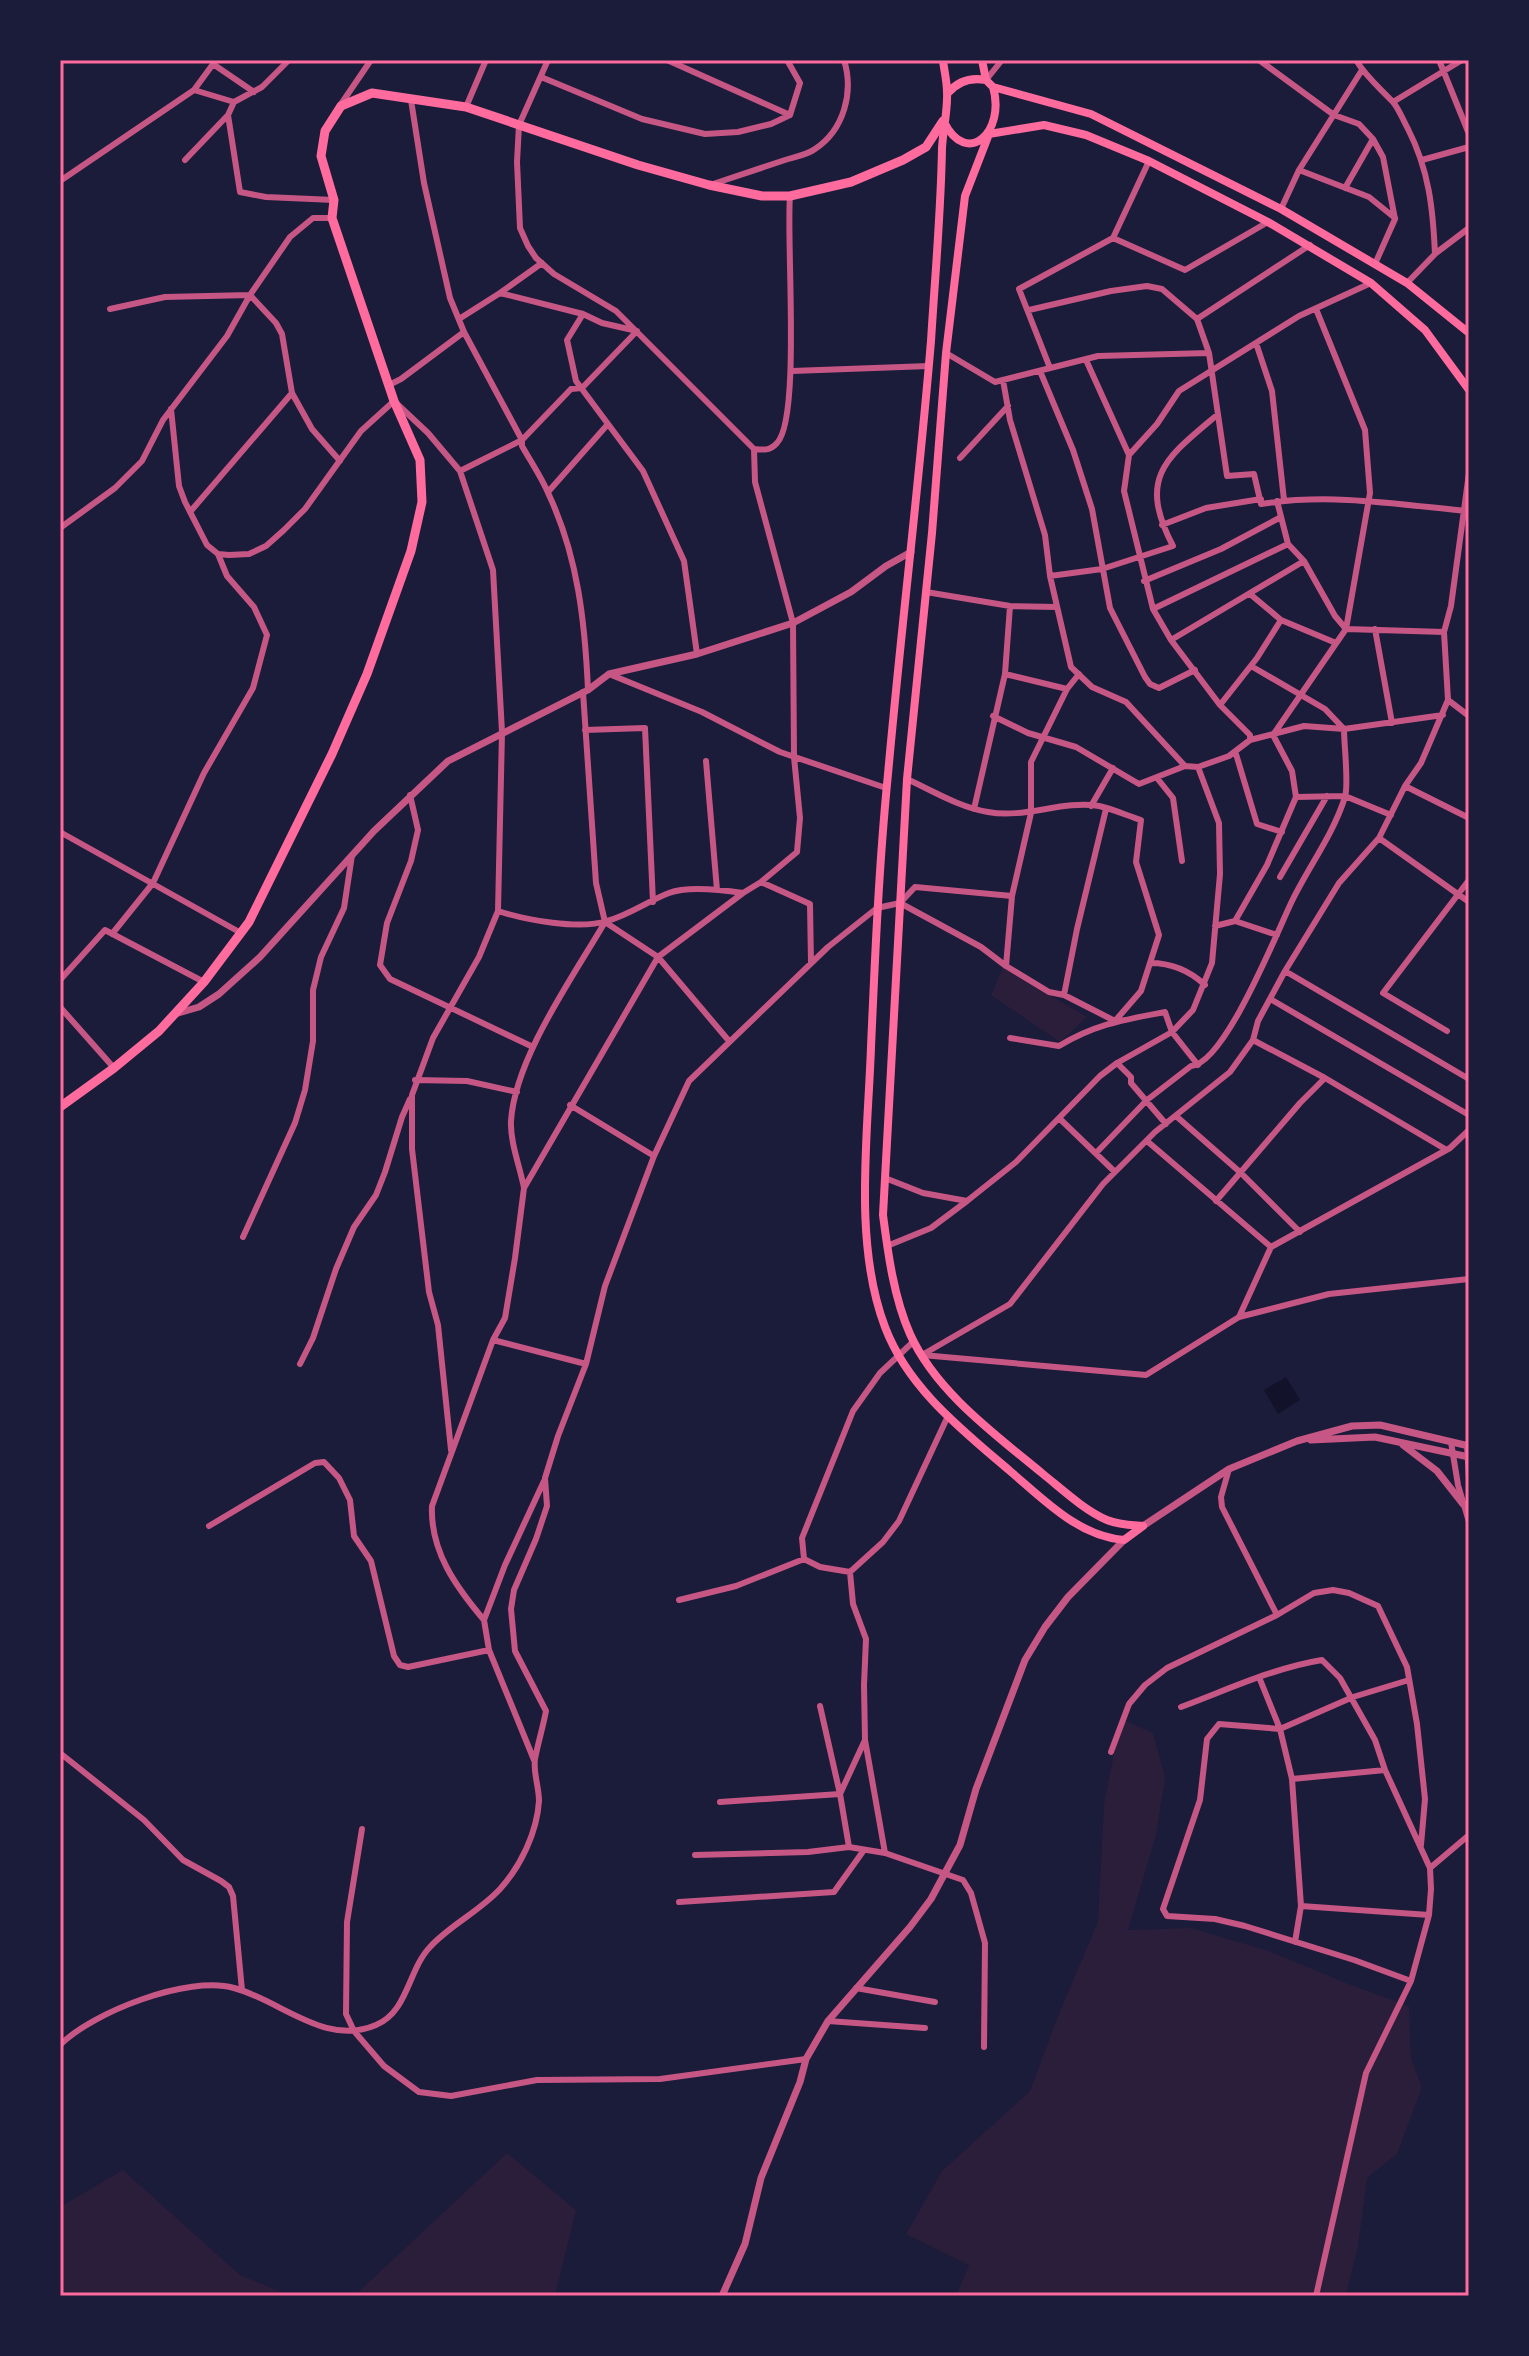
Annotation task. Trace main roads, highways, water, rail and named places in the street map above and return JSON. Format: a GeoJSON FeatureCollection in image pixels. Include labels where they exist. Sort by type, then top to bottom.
{"type":"FeatureCollection","features":[{"type":"Feature","properties":{"kind":"main road"},"geometry":{"type":"LineString","coordinates":[[943,60],[948,93],[943,121],[941,210],[929,366],[886,788],[877,908],[865,1186],[867,1243],[884,1324],[898,1356],[920,1387],[948,1416],[1065,1517],[1092,1534],[1124,1540],[1143,1526],[1109,1521],[1061,1489],[964,1405],[922,1355],[909,1333],[887,1246],[883,1215],[907,779],[946,353],[965,196],[996,118],[998,102],[993,87],[986,80],[974,77],[962,81],[948,93]]}},
{"type":"Feature","properties":{"kind":"main road"},"geometry":{"type":"LineString","coordinates":[[982,60],[986,80]]}},
{"type":"Feature","properties":{"kind":"main road"},"geometry":{"type":"LineString","coordinates":[[993,87],[1091,114],[1281,209],[1407,283],[1469,333]]}},
{"type":"Feature","properties":{"kind":"main road"},"geometry":{"type":"LineString","coordinates":[[60,1107],[159,1031],[204,982],[262,900],[367,674],[411,551],[422,502],[420,460],[394,401],[332,218],[334,200],[321,156],[325,131],[335,113],[349,101],[372,93],[466,107],[638,165],[762,196],[790,196],[851,182],[926,147],[943,121]]}},
{"type":"Feature","properties":{"kind":"main road"},"geometry":{"type":"LineString","coordinates":[[943,121],[950,135],[961,143],[972,143],[989,134],[1044,125],[1086,135],[1149,161],[1310,245],[1371,283],[1425,330],[1469,390]]}}]}
